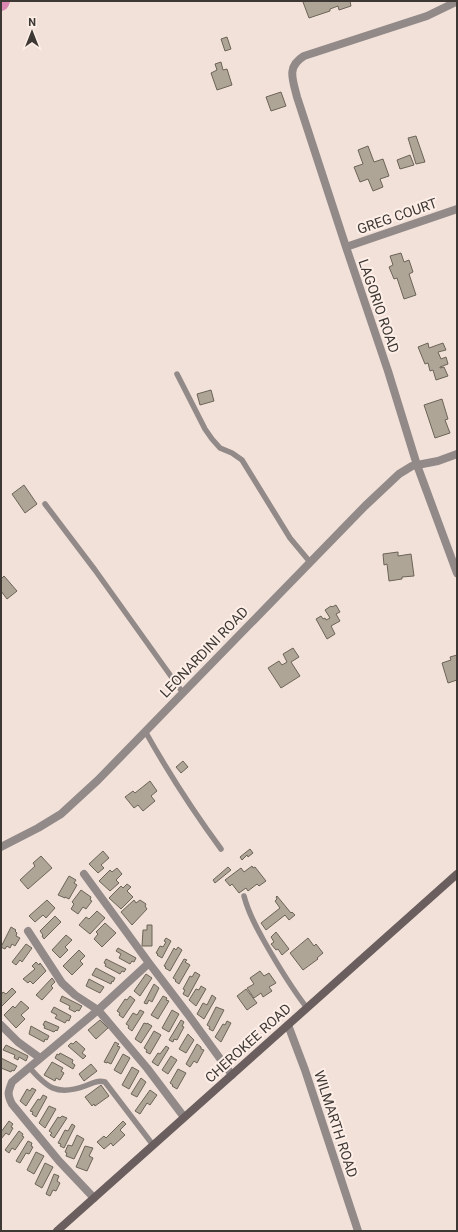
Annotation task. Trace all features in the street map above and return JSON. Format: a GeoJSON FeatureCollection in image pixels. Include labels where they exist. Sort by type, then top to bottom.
{"type":"FeatureCollection","features":[{"type":"Feature","properties":{"kind":"street","name":"LAGORIO ROAD"},"geometry":{"type":"LineString","coordinates":[[456,2],[427,16],[310,54],[297,61],[292,69],[292,74],[297,97],[388,371],[417,465],[457,573]]}},
{"type":"Feature","properties":{"kind":"street","name":"GREG COURT"},"geometry":{"type":"LineString","coordinates":[[346,248],[457,209]]}},
{"type":"Feature","properties":{"kind":"street","name":"LEONARDINI ROAD"},"geometry":{"type":"LineString","coordinates":[[1,847],[32,832],[61,814],[98,780],[365,506],[399,474],[412,466],[438,461],[457,454]]}},
{"type":"Feature","properties":{"kind":"street"},"geometry":{"type":"LineString","coordinates":[[84,874],[232,1075]]}},
{"type":"Feature","properties":{"kind":"street","name":"CHEROKEE ROAD"},"geometry":{"type":"LineString","coordinates":[[57,1231],[457,874]]}},
{"type":"Feature","properties":{"kind":"street"},"geometry":{"type":"LineString","coordinates":[[28,931],[62,983],[75,995],[98,1010],[147,1068],[184,1117]]}},
{"type":"Feature","properties":{"kind":"street"},"geometry":{"type":"LineString","coordinates":[[94,1198],[59,1161],[12,1104],[8,1096],[8,1092],[12,1082],[98,1010],[149,963]]}},
{"type":"Feature","properties":{"kind":"street"},"geometry":{"type":"LineString","coordinates":[[1,1024],[18,1042],[40,1058]]}},
{"type":"Feature","properties":{"kind":"street","name":"WILMARTH ROAD"},"geometry":{"type":"LineString","coordinates":[[288,1025],[305,1070],[358,1231]]}},
{"type":"Feature","properties":{"kind":"lane"},"geometry":{"type":"LineString","coordinates":[[177,374],[204,429],[220,448],[232,453],[242,460],[290,538],[310,562]]}},
{"type":"Feature","properties":{"kind":"lane"},"geometry":{"type":"LineString","coordinates":[[45,504],[182,693]]}},
{"type":"Feature","properties":{"kind":"lane"},"geometry":{"type":"LineString","coordinates":[[145,731],[166,769],[194,813],[221,849]]}},
{"type":"Feature","properties":{"kind":"lane"},"geometry":{"type":"LineString","coordinates":[[244,896],[247,908],[273,958],[295,992],[308,1008]]}},
{"type":"Feature","properties":{"kind":"lane"},"geometry":{"type":"LineString","coordinates":[[29,1067],[41,1081],[49,1087],[59,1091],[72,1090],[98,1080],[105,1082],[153,1145]]}},
{"type":"Feature","properties":{"kind":"building"},"geometry":{"type":"Polygon","coordinates":[[[350,1],[351,6],[339,10],[338,6],[330,9],[330,11],[309,18],[303,2],[350,1]]]}},
{"type":"Feature","properties":{"kind":"building"},"geometry":{"type":"Polygon","coordinates":[[[227,37],[231,49],[225,51],[221,39],[227,37]]]}},
{"type":"Feature","properties":{"kind":"building"},"geometry":{"type":"Polygon","coordinates":[[[221,62],[223,70],[227,69],[232,85],[217,90],[211,73],[217,70],[215,64],[221,62]]]}},
{"type":"Feature","properties":{"kind":"building"},"geometry":{"type":"Polygon","coordinates":[[[281,92],[286,106],[271,111],[266,97],[281,92]]]}},
{"type":"Feature","properties":{"kind":"building"},"geometry":{"type":"Polygon","coordinates":[[[416,136],[425,162],[416,164],[408,138],[416,136]]]}},
{"type":"Feature","properties":{"kind":"building"},"geometry":{"type":"Polygon","coordinates":[[[368,146],[374,162],[383,159],[389,176],[380,179],[383,187],[373,191],[368,179],[360,182],[354,167],[363,164],[358,150],[368,146]]]}},
{"type":"Feature","properties":{"kind":"building"},"geometry":{"type":"Polygon","coordinates":[[[410,155],[414,165],[400,169],[397,160],[410,155]]]}},
{"type":"Feature","properties":{"kind":"building"},"geometry":{"type":"Polygon","coordinates":[[[401,253],[404,262],[409,260],[413,272],[409,274],[416,295],[404,299],[397,278],[394,279],[389,267],[393,265],[390,256],[401,253]]]}},
{"type":"Feature","properties":{"kind":"building"},"geometry":{"type":"Polygon","coordinates":[[[428,343],[429,348],[443,343],[446,350],[438,352],[441,359],[446,357],[448,364],[440,368],[444,367],[448,376],[436,380],[433,370],[430,371],[428,363],[425,364],[418,347],[428,343]]]}},
{"type":"Feature","properties":{"kind":"building"},"geometry":{"type":"Polygon","coordinates":[[[211,390],[214,401],[200,405],[197,394],[211,390]]]}},
{"type":"Feature","properties":{"kind":"building"},"geometry":{"type":"Polygon","coordinates":[[[442,399],[448,419],[445,420],[450,433],[435,438],[424,405],[442,399]]]}},
{"type":"Feature","properties":{"kind":"building"},"geometry":{"type":"Polygon","coordinates":[[[24,485],[37,504],[25,513],[12,494],[24,485]]]}},
{"type":"Feature","properties":{"kind":"building"},"geometry":{"type":"Polygon","coordinates":[[[398,552],[398,556],[411,554],[414,576],[402,577],[402,579],[389,581],[387,564],[384,565],[383,554],[398,552]]]}},
{"type":"Feature","properties":{"kind":"building"},"geometry":{"type":"Polygon","coordinates":[[[4,576],[17,591],[7,599],[1,591],[1,579],[4,576]]]}},
{"type":"Feature","properties":{"kind":"building"},"geometry":{"type":"Polygon","coordinates":[[[336,605],[340,612],[336,614],[340,621],[331,626],[335,634],[327,639],[316,619],[321,616],[326,620],[330,618],[325,610],[336,605]]]}},
{"type":"Feature","properties":{"kind":"building"},"geometry":{"type":"Polygon","coordinates":[[[293,648],[299,657],[291,662],[300,676],[281,688],[268,668],[279,661],[282,665],[287,662],[283,654],[293,648]]]}},
{"type":"Feature","properties":{"kind":"building"},"geometry":{"type":"Polygon","coordinates":[[[457,655],[457,680],[448,683],[442,663],[451,660],[450,657],[457,655]]]}},
{"type":"Feature","properties":{"kind":"building"},"geometry":{"type":"Polygon","coordinates":[[[183,761],[188,767],[181,773],[176,767],[183,761]]]}},
{"type":"Feature","properties":{"kind":"building"},"geometry":{"type":"Polygon","coordinates":[[[150,781],[157,791],[151,796],[155,801],[143,811],[138,805],[134,808],[125,797],[133,791],[135,793],[150,781]]]}},
{"type":"Feature","properties":{"kind":"building"},"geometry":{"type":"Polygon","coordinates":[[[250,849],[253,853],[248,857],[247,855],[242,860],[240,857],[250,849]]]}},
{"type":"Feature","properties":{"kind":"building"},"geometry":{"type":"Polygon","coordinates":[[[103,851],[109,858],[101,865],[104,868],[98,873],[89,864],[103,851]]]}},
{"type":"Feature","properties":{"kind":"building"},"geometry":{"type":"Polygon","coordinates":[[[41,856],[52,868],[28,889],[20,880],[35,866],[33,863],[41,856]]]}},
{"type":"Feature","properties":{"kind":"building"},"geometry":{"type":"Polygon","coordinates":[[[252,866],[253,868],[255,867],[266,881],[259,886],[257,884],[248,891],[246,888],[239,893],[232,884],[230,886],[225,880],[241,868],[244,872],[252,866]]]}},
{"type":"Feature","properties":{"kind":"building"},"geometry":{"type":"Polygon","coordinates":[[[228,867],[231,870],[215,883],[213,880],[228,867]]]}},
{"type":"Feature","properties":{"kind":"building"},"geometry":{"type":"Polygon","coordinates":[[[117,868],[122,874],[116,880],[119,883],[110,891],[99,881],[110,870],[112,872],[117,868]]]}},
{"type":"Feature","properties":{"kind":"building"},"geometry":{"type":"Polygon","coordinates":[[[69,876],[76,880],[74,883],[77,885],[69,899],[58,895],[69,876]]]}},
{"type":"Feature","properties":{"kind":"building"},"geometry":{"type":"Polygon","coordinates":[[[127,884],[131,887],[127,891],[133,897],[121,909],[109,898],[121,886],[123,888],[127,884]]]}},
{"type":"Feature","properties":{"kind":"building"},"geometry":{"type":"Polygon","coordinates":[[[81,890],[91,897],[90,900],[92,901],[86,909],[83,907],[78,914],[71,909],[74,904],[72,902],[81,890]]]}},
{"type":"Feature","properties":{"kind":"building"},"geometry":{"type":"Polygon","coordinates":[[[277,896],[291,913],[292,912],[295,915],[289,920],[285,915],[266,930],[261,923],[280,908],[275,901],[277,896]]]}},
{"type":"Feature","properties":{"kind":"building"},"geometry":{"type":"Polygon","coordinates":[[[47,900],[55,908],[46,918],[43,915],[35,922],[29,916],[47,900]]]}},
{"type":"Feature","properties":{"kind":"building"},"geometry":{"type":"Polygon","coordinates":[[[134,900],[136,903],[140,900],[146,904],[145,906],[147,909],[132,925],[121,912],[134,900]]]}},
{"type":"Feature","properties":{"kind":"building"},"geometry":{"type":"Polygon","coordinates":[[[97,911],[105,918],[90,934],[79,925],[86,917],[89,919],[97,911]]]}},
{"type":"Feature","properties":{"kind":"building"},"geometry":{"type":"Polygon","coordinates":[[[55,916],[61,922],[44,939],[40,931],[55,916]]]}},
{"type":"Feature","properties":{"kind":"building"},"geometry":{"type":"Polygon","coordinates":[[[105,923],[116,933],[102,947],[94,939],[98,934],[96,932],[105,923]]]}},
{"type":"Feature","properties":{"kind":"building"},"geometry":{"type":"Polygon","coordinates":[[[147,925],[152,925],[152,946],[142,946],[143,930],[147,930],[147,925]]]}},
{"type":"Feature","properties":{"kind":"building"},"geometry":{"type":"Polygon","coordinates":[[[11,927],[16,930],[16,936],[20,938],[15,946],[12,944],[10,948],[7,946],[5,949],[1,947],[11,927]]]}},
{"type":"Feature","properties":{"kind":"building"},"geometry":{"type":"Polygon","coordinates":[[[276,932],[289,949],[282,955],[278,949],[276,950],[271,944],[274,942],[271,937],[276,932]]]}},
{"type":"Feature","properties":{"kind":"building"},"geometry":{"type":"Polygon","coordinates":[[[66,935],[72,940],[65,947],[68,950],[60,958],[52,950],[66,935]]]}},
{"type":"Feature","properties":{"kind":"building"},"geometry":{"type":"Polygon","coordinates":[[[166,938],[171,941],[162,958],[156,953],[160,946],[163,947],[166,942],[164,941],[166,938]]]}},
{"type":"Feature","properties":{"kind":"building"},"geometry":{"type":"Polygon","coordinates":[[[308,938],[314,946],[316,944],[323,953],[317,958],[318,959],[303,970],[290,953],[308,938]]]}},
{"type":"Feature","properties":{"kind":"building"},"geometry":{"type":"Polygon","coordinates":[[[26,944],[32,948],[22,962],[20,960],[16,965],[12,962],[26,944]]]}},
{"type":"Feature","properties":{"kind":"building"},"geometry":{"type":"Polygon","coordinates":[[[178,947],[182,950],[170,971],[164,966],[174,948],[176,950],[178,947]]]}},
{"type":"Feature","properties":{"kind":"building"},"geometry":{"type":"Polygon","coordinates":[[[118,948],[136,958],[134,962],[132,961],[130,964],[119,958],[121,954],[116,951],[118,948]]]}},
{"type":"Feature","properties":{"kind":"building"},"geometry":{"type":"Polygon","coordinates":[[[79,950],[85,956],[80,961],[83,964],[72,975],[63,966],[79,950]]]}},
{"type":"Feature","properties":{"kind":"building"},"geometry":{"type":"Polygon","coordinates":[[[106,959],[126,969],[120,974],[105,966],[106,964],[104,963],[106,959]]]}},
{"type":"Feature","properties":{"kind":"building"},"geometry":{"type":"Polygon","coordinates":[[[184,959],[187,960],[185,962],[190,965],[179,984],[173,978],[184,959]]]}},
{"type":"Feature","properties":{"kind":"building"},"geometry":{"type":"Polygon","coordinates":[[[36,962],[39,965],[40,963],[46,971],[33,984],[30,981],[28,983],[23,979],[35,969],[32,966],[36,962]]]}},
{"type":"Feature","properties":{"kind":"building"},"geometry":{"type":"Polygon","coordinates":[[[96,968],[115,978],[113,982],[112,981],[111,984],[92,975],[96,968]]]}},
{"type":"Feature","properties":{"kind":"building"},"geometry":{"type":"Polygon","coordinates":[[[260,971],[264,976],[269,973],[276,983],[269,987],[272,991],[263,997],[261,993],[254,998],[247,988],[254,984],[250,978],[260,971]]]}},
{"type":"Feature","properties":{"kind":"building"},"geometry":{"type":"Polygon","coordinates":[[[195,972],[200,975],[188,997],[183,994],[185,990],[183,989],[190,976],[192,977],[195,972]]]}},
{"type":"Feature","properties":{"kind":"building"},"geometry":{"type":"Polygon","coordinates":[[[146,974],[152,978],[140,996],[134,991],[146,974]]]}},
{"type":"Feature","properties":{"kind":"building"},"geometry":{"type":"Polygon","coordinates":[[[52,978],[55,982],[51,986],[53,988],[42,1000],[36,995],[52,978]]]}},
{"type":"Feature","properties":{"kind":"building"},"geometry":{"type":"Polygon","coordinates":[[[89,979],[104,987],[100,993],[86,986],[89,979]]]}},
{"type":"Feature","properties":{"kind":"building"},"geometry":{"type":"Polygon","coordinates":[[[154,984],[159,988],[152,1002],[149,1000],[147,1004],[144,1003],[154,984]]]}},
{"type":"Feature","properties":{"kind":"building"},"geometry":{"type":"Polygon","coordinates":[[[201,986],[206,989],[196,1006],[189,1000],[196,989],[199,990],[201,986]]]}},
{"type":"Feature","properties":{"kind":"building"},"geometry":{"type":"Polygon","coordinates":[[[12,988],[16,992],[1,1007],[1,995],[3,992],[6,994],[12,988]]]}},
{"type":"Feature","properties":{"kind":"building"},"geometry":{"type":"Polygon","coordinates":[[[246,989],[257,1003],[247,1010],[237,996],[246,989]]]}},
{"type":"Feature","properties":{"kind":"building"},"geometry":{"type":"Polygon","coordinates":[[[212,995],[216,998],[204,1019],[197,1014],[203,1003],[207,1005],[212,995]]]}},
{"type":"Feature","properties":{"kind":"building"},"geometry":{"type":"Polygon","coordinates":[[[62,996],[82,1006],[79,1011],[77,1010],[75,1012],[69,1009],[70,1006],[60,1001],[62,996]]]}},
{"type":"Feature","properties":{"kind":"building"},"geometry":{"type":"Polygon","coordinates":[[[130,996],[135,1000],[123,1018],[117,1011],[125,999],[127,1000],[130,996]]]}},
{"type":"Feature","properties":{"kind":"building"},"geometry":{"type":"Polygon","coordinates":[[[163,996],[169,1001],[158,1019],[151,1015],[163,996]]]}},
{"type":"Feature","properties":{"kind":"building"},"geometry":{"type":"Polygon","coordinates":[[[21,1001],[29,1008],[21,1015],[25,1019],[16,1028],[4,1015],[13,1006],[15,1008],[21,1001]]]}},
{"type":"Feature","properties":{"kind":"building"},"geometry":{"type":"Polygon","coordinates":[[[54,1007],[71,1016],[69,1021],[67,1020],[65,1023],[55,1018],[57,1015],[51,1012],[54,1007]]]}},
{"type":"Feature","properties":{"kind":"building"},"geometry":{"type":"Polygon","coordinates":[[[216,1007],[224,1010],[213,1031],[209,1029],[210,1027],[207,1025],[216,1007]]]}},
{"type":"Feature","properties":{"kind":"building"},"geometry":{"type":"Polygon","coordinates":[[[140,1010],[144,1012],[132,1031],[126,1024],[133,1013],[137,1015],[140,1010]]]}},
{"type":"Feature","properties":{"kind":"building"},"geometry":{"type":"Polygon","coordinates":[[[172,1010],[179,1014],[169,1032],[162,1028],[172,1010]]]}},
{"type":"Feature","properties":{"kind":"building"},"geometry":{"type":"Polygon","coordinates":[[[100,1020],[108,1028],[96,1039],[88,1030],[100,1020]]]}},
{"type":"Feature","properties":{"kind":"building"},"geometry":{"type":"Polygon","coordinates":[[[181,1020],[184,1022],[182,1026],[184,1027],[177,1040],[174,1039],[173,1042],[169,1040],[181,1020]]]}},
{"type":"Feature","properties":{"kind":"building"},"geometry":{"type":"Polygon","coordinates":[[[45,1021],[59,1027],[57,1031],[56,1030],[54,1032],[44,1028],[45,1026],[43,1025],[45,1021]]]}},
{"type":"Feature","properties":{"kind":"building"},"geometry":{"type":"Polygon","coordinates":[[[227,1021],[231,1023],[221,1042],[215,1037],[223,1024],[225,1025],[227,1021]]]}},
{"type":"Feature","properties":{"kind":"building"},"geometry":{"type":"Polygon","coordinates":[[[144,1023],[152,1026],[141,1043],[135,1039],[144,1023]]]}},
{"type":"Feature","properties":{"kind":"building"},"geometry":{"type":"Polygon","coordinates":[[[31,1026],[49,1036],[47,1040],[45,1039],[44,1042],[29,1034],[31,1026]]]}},
{"type":"Feature","properties":{"kind":"building"},"geometry":{"type":"Polygon","coordinates":[[[154,1031],[161,1035],[150,1054],[146,1052],[147,1050],[144,1048],[154,1031]]]}},
{"type":"Feature","properties":{"kind":"building"},"geometry":{"type":"Polygon","coordinates":[[[188,1034],[194,1040],[186,1053],[179,1049],[188,1034]]]}},
{"type":"Feature","properties":{"kind":"building"},"geometry":{"type":"Polygon","coordinates":[[[76,1041],[85,1049],[82,1053],[86,1056],[83,1059],[68,1046],[76,1041]]]}},
{"type":"Feature","properties":{"kind":"building"},"geometry":{"type":"Polygon","coordinates":[[[115,1042],[119,1044],[117,1046],[120,1047],[111,1064],[104,1062],[115,1042]]]}},
{"type":"Feature","properties":{"kind":"building"},"geometry":{"type":"Polygon","coordinates":[[[197,1044],[204,1050],[197,1063],[194,1061],[190,1067],[186,1064],[197,1044]]]}},
{"type":"Feature","properties":{"kind":"building"},"geometry":{"type":"Polygon","coordinates":[[[6,1045],[28,1056],[26,1061],[19,1057],[18,1060],[14,1058],[15,1055],[3,1050],[6,1045]]]}},
{"type":"Feature","properties":{"kind":"building"},"geometry":{"type":"Polygon","coordinates":[[[166,1046],[169,1048],[158,1066],[152,1062],[158,1053],[160,1054],[166,1046]]]}},
{"type":"Feature","properties":{"kind":"building"},"geometry":{"type":"Polygon","coordinates":[[[60,1053],[73,1060],[72,1063],[75,1065],[73,1069],[55,1058],[57,1054],[59,1055],[60,1053]]]}},
{"type":"Feature","properties":{"kind":"building"},"geometry":{"type":"Polygon","coordinates":[[[123,1054],[130,1058],[121,1074],[114,1070],[123,1054]]]}},
{"type":"Feature","properties":{"kind":"building"},"geometry":{"type":"Polygon","coordinates":[[[171,1056],[177,1060],[168,1074],[162,1070],[171,1056]]]}},
{"type":"Feature","properties":{"kind":"building"},"geometry":{"type":"Polygon","coordinates":[[[1,1058],[17,1066],[14,1071],[12,1070],[11,1072],[1,1068],[1,1058]]]}},
{"type":"Feature","properties":{"kind":"building"},"geometry":{"type":"Polygon","coordinates":[[[52,1062],[63,1068],[61,1071],[64,1073],[60,1080],[56,1078],[55,1081],[44,1075],[52,1062]]]}},
{"type":"Feature","properties":{"kind":"building"},"geometry":{"type":"Polygon","coordinates":[[[91,1064],[97,1071],[84,1081],[79,1074],[91,1064]]]}},
{"type":"Feature","properties":{"kind":"building"},"geometry":{"type":"Polygon","coordinates":[[[132,1067],[139,1071],[129,1089],[122,1085],[132,1067]]]}},
{"type":"Feature","properties":{"kind":"building"},"geometry":{"type":"Polygon","coordinates":[[[178,1069],[186,1073],[177,1089],[170,1083],[178,1069]]]}},
{"type":"Feature","properties":{"kind":"building"},"geometry":{"type":"Polygon","coordinates":[[[141,1078],[146,1082],[137,1097],[131,1094],[141,1078]]]}},
{"type":"Feature","properties":{"kind":"building"},"geometry":{"type":"Polygon","coordinates":[[[101,1085],[109,1096],[95,1106],[94,1104],[92,1106],[85,1097],[101,1085]]]}},
{"type":"Feature","properties":{"kind":"building"},"geometry":{"type":"Polygon","coordinates":[[[32,1088],[36,1090],[26,1106],[20,1101],[27,1089],[30,1091],[32,1088]]]}},
{"type":"Feature","properties":{"kind":"building"},"geometry":{"type":"Polygon","coordinates":[[[150,1090],[157,1095],[150,1105],[147,1103],[140,1114],[135,1111],[150,1090]]]}},
{"type":"Feature","properties":{"kind":"building"},"geometry":{"type":"Polygon","coordinates":[[[43,1095],[47,1097],[36,1117],[32,1114],[33,1112],[30,1111],[38,1099],[40,1100],[43,1095]]]}},
{"type":"Feature","properties":{"kind":"building"},"geometry":{"type":"Polygon","coordinates":[[[49,1106],[56,1109],[45,1128],[39,1123],[49,1106]]]}},
{"type":"Feature","properties":{"kind":"building"},"geometry":{"type":"Polygon","coordinates":[[[62,1116],[67,1118],[54,1138],[50,1135],[52,1133],[49,1131],[58,1117],[60,1118],[62,1116]]]}},
{"type":"Feature","properties":{"kind":"building"},"geometry":{"type":"Polygon","coordinates":[[[9,1121],[13,1124],[11,1127],[13,1128],[9,1135],[6,1133],[1,1139],[1,1132],[9,1121]]]}},
{"type":"Feature","properties":{"kind":"building"},"geometry":{"type":"Polygon","coordinates":[[[123,1121],[126,1124],[120,1130],[125,1135],[113,1146],[111,1143],[104,1149],[97,1142],[104,1136],[106,1138],[123,1121]]]}},
{"type":"Feature","properties":{"kind":"building"},"geometry":{"type":"Polygon","coordinates":[[[72,1124],[75,1126],[64,1148],[58,1143],[65,1130],[68,1131],[72,1124]]]}},
{"type":"Feature","properties":{"kind":"building"},"geometry":{"type":"Polygon","coordinates":[[[19,1131],[24,1137],[15,1150],[12,1148],[9,1153],[5,1150],[19,1131]]]}},
{"type":"Feature","properties":{"kind":"building"},"geometry":{"type":"Polygon","coordinates":[[[77,1135],[84,1139],[74,1159],[66,1156],[67,1153],[65,1152],[68,1145],[72,1146],[77,1135]]]}},
{"type":"Feature","properties":{"kind":"building"},"geometry":{"type":"Polygon","coordinates":[[[28,1141],[32,1143],[31,1146],[33,1147],[29,1154],[26,1153],[20,1163],[16,1161],[28,1141]]]}},
{"type":"Feature","properties":{"kind":"building"},"geometry":{"type":"Polygon","coordinates":[[[85,1146],[93,1148],[89,1156],[93,1158],[87,1171],[76,1167],[85,1146]]]}},
{"type":"Feature","properties":{"kind":"building"},"geometry":{"type":"Polygon","coordinates":[[[36,1152],[44,1156],[34,1174],[27,1170],[36,1152]]]}},
{"type":"Feature","properties":{"kind":"building"},"geometry":{"type":"Polygon","coordinates":[[[45,1163],[53,1167],[42,1188],[35,1184],[45,1163]]]}},
{"type":"Feature","properties":{"kind":"building"},"geometry":{"type":"Polygon","coordinates":[[[54,1174],[59,1176],[57,1181],[60,1183],[56,1191],[53,1190],[50,1196],[46,1194],[54,1174]]]}}]}
